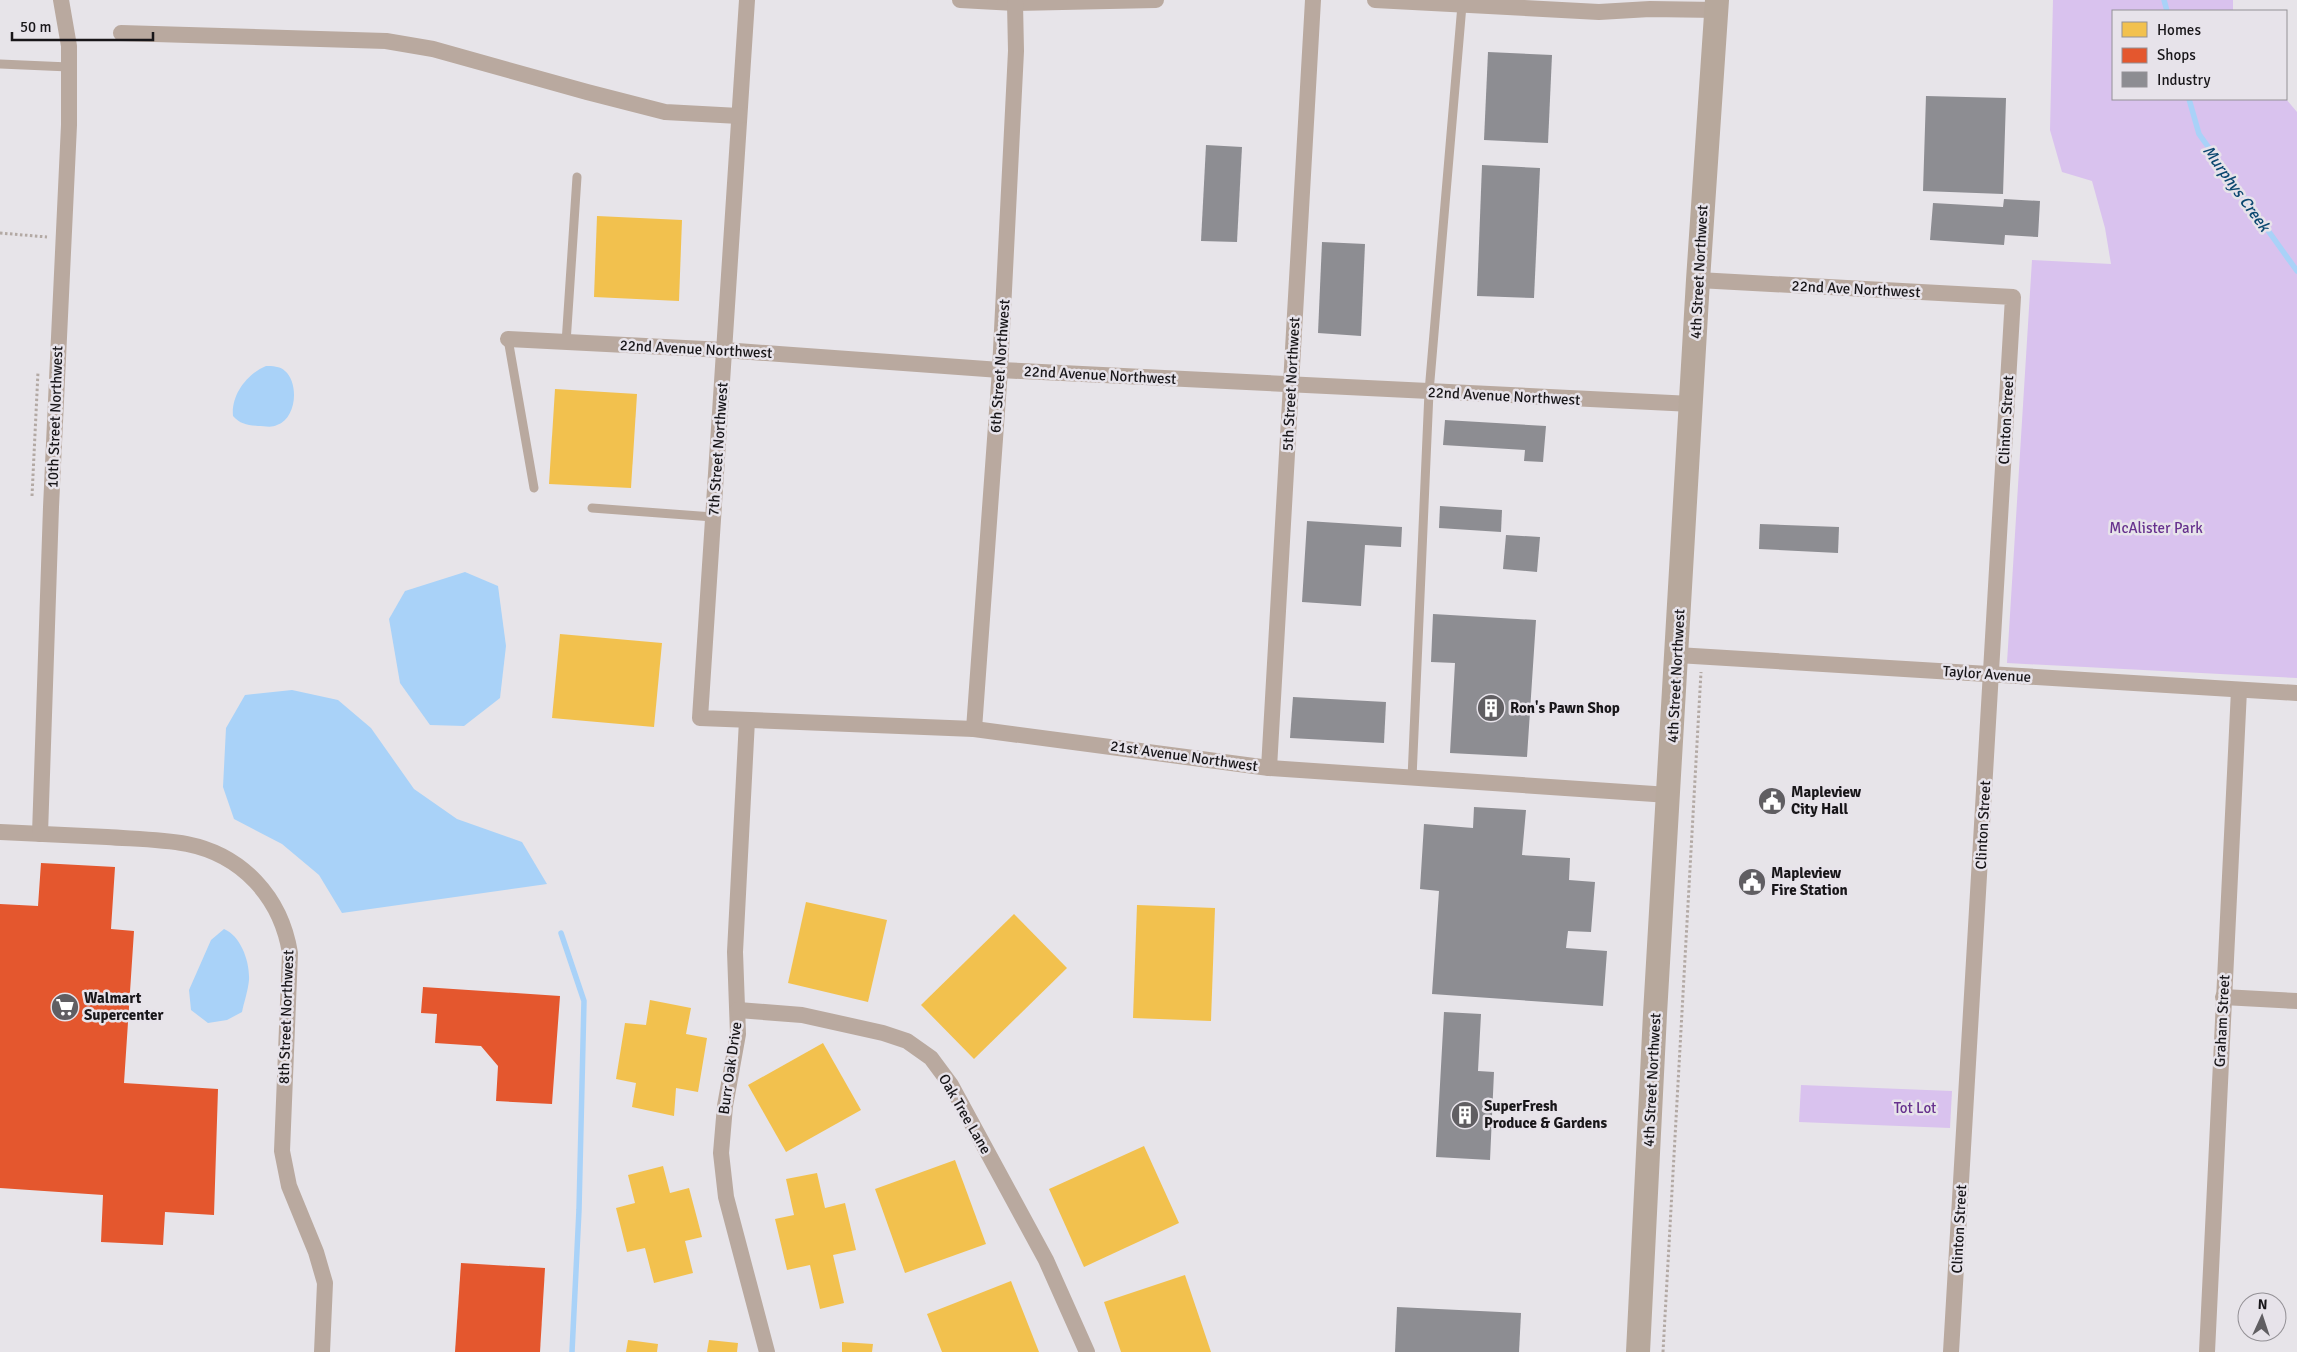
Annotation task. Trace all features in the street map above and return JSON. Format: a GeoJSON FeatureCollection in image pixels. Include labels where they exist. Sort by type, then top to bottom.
{"type":"FeatureCollection","features":[{"type":"Feature","properties":{"kind":"street","name":"10th Street Northwest"},"geometry":{"type":"LineString","coordinates":[[40,834],[51,497],[69,125],[69,46],[61,0]]}},
{"type":"Feature","properties":{"kind":"street","name":"7th Street Northwest"},"geometry":{"type":"LineString","coordinates":[[700,718],[747,0]]}},
{"type":"Feature","properties":{"kind":"street"},"geometry":{"type":"LineString","coordinates":[[960,0],[1015,3],[1156,0]]}},
{"type":"Feature","properties":{"kind":"street","name":"5th Street Northwest"},"geometry":{"type":"LineString","coordinates":[[1268,768],[1313,0]]}},
{"type":"Feature","properties":{"kind":"street"},"geometry":{"type":"LineString","coordinates":[[1375,0],[1598,12],[1717,5]]}},
{"type":"Feature","properties":{"kind":"street","name":"6th Street Northwest"},"geometry":{"type":"LineString","coordinates":[[974,729],[1000,370],[1016,60],[1015,3]]}},
{"type":"Feature","properties":{"kind":"street","name":"4th Street Northwest"},"geometry":{"type":"LineString","coordinates":[[1638,1352],[1698,280],[1717,5]]}},
{"type":"Feature","properties":{"kind":"street"},"geometry":{"type":"LineString","coordinates":[[121,33],[386,42],[433,49],[665,112],[740,116]]}},
{"type":"Feature","properties":{"kind":"street","name":"22nd Ave Northwest"},"geometry":{"type":"LineString","coordinates":[[1698,280],[2013,297]]}},
{"type":"Feature","properties":{"kind":"street","name":"Clinton Street"},"geometry":{"type":"LineString","coordinates":[[1952,1352],[2013,297]]}},
{"type":"Feature","properties":{"kind":"street","name":"22nd Avenue Northwest"},"geometry":{"type":"LineString","coordinates":[[508,340],[724,350],[1000,370],[1692,404]]}},
{"type":"Feature","properties":{"kind":"street","name":"Taylor Avenue"},"geometry":{"type":"LineString","coordinates":[[1677,655],[2297,693]]}},
{"type":"Feature","properties":{"kind":"street","name":"Graham Street"},"geometry":{"type":"LineString","coordinates":[[2206,1352],[2238,690]]}},
{"type":"Feature","properties":{"kind":"street","name":"21st Avenue Northwest"},"geometry":{"type":"LineString","coordinates":[[700,718],[974,729],[1268,768],[1669,795]]}},
{"type":"Feature","properties":{"kind":"street","name":"Burr Oak Drive"},"geometry":{"type":"LineString","coordinates":[[746,720],[735,952],[738,1010],[736,1043],[722,1131],[722,1172],[726,1198],[767,1352]]}},
{"type":"Feature","properties":{"kind":"street"},"geometry":{"type":"LineString","coordinates":[[0,832],[40,834]]}},
{"type":"Feature","properties":{"kind":"street","name":"8th Street Northwest"},"geometry":{"type":"LineString","coordinates":[[40,834],[154,840],[188,844],[210,850],[252,876],[268,895],[279,914],[288,943],[290,962],[282,1152],[288,1186],[316,1252],[325,1283],[322,1352]]}},
{"type":"Feature","properties":{"kind":"street"},"geometry":{"type":"LineString","coordinates":[[2223,997],[2297,1001]]}},
{"type":"Feature","properties":{"kind":"street","name":"Oak Tree Lane"},"geometry":{"type":"LineString","coordinates":[[738,1010],[802,1015],[883,1033],[906,1041],[931,1058],[951,1085],[1046,1260],[1087,1352]]}},
{"type":"Feature","properties":{"kind":"lane"},"geometry":{"type":"LineString","coordinates":[[1412,778],[1429,392],[1462,4]]}},
{"type":"Feature","properties":{"kind":"lane"},"geometry":{"type":"LineString","coordinates":[[0,64],[69,67]]}},
{"type":"Feature","properties":{"kind":"lane"},"geometry":{"type":"LineString","coordinates":[[566,342],[577,177]]}},
{"type":"Feature","properties":{"kind":"lane"},"geometry":{"type":"LineString","coordinates":[[508,340],[534,488]]}},
{"type":"Feature","properties":{"kind":"lane"},"geometry":{"type":"LineString","coordinates":[[592,508],[714,517]]}},
{"type":"Feature","properties":{"kind":"path"},"geometry":{"type":"LineString","coordinates":[[0,233],[46,237]]}},
{"type":"Feature","properties":{"kind":"path"},"geometry":{"type":"LineString","coordinates":[[1663,1352],[1702,656]]}},
{"type":"Feature","properties":{"kind":"green space","name":"McAlister Park"},"geometry":{"type":"Polygon","coordinates":[[[2053,0],[2233,0],[2233,10],[2112,10],[2112,100],[2287,100],[2297,112],[2297,678],[2007,663],[2032,260],[2111,264],[2105,228],[2092,181],[2062,172],[2050,130],[2053,0]]]}},
{"type":"Feature","properties":{"kind":"green space","name":"Tot Lot"},"geometry":{"type":"Polygon","coordinates":[[[1801,1085],[1952,1091],[1950,1128],[1799,1122],[1801,1085]]]}},
{"type":"Feature","properties":{"kind":"water"},"geometry":{"type":"Polygon","coordinates":[[[266,366],[281,368],[289,376],[294,392],[292,408],[284,421],[275,426],[244,424],[233,416],[235,400],[247,380],[266,366]]]}},
{"type":"Feature","properties":{"kind":"water"},"geometry":{"type":"Polygon","coordinates":[[[465,572],[498,586],[506,646],[500,698],[464,726],[430,725],[400,683],[389,619],[405,591],[465,572]]]}},
{"type":"Feature","properties":{"kind":"water"},"geometry":{"type":"Polygon","coordinates":[[[292,690],[338,700],[371,728],[414,789],[457,819],[522,842],[547,884],[342,913],[319,875],[282,844],[234,819],[223,787],[226,728],[245,695],[292,690]]]}},
{"type":"Feature","properties":{"kind":"water"},"geometry":{"type":"Polygon","coordinates":[[[224,929],[230,932],[240,943],[248,965],[248,984],[242,1012],[227,1020],[208,1023],[191,1010],[189,990],[211,940],[224,929]]]}},
{"type":"Feature","properties":{"kind":"building: Homes"},"geometry":{"type":"Polygon","coordinates":[[[597,216],[682,220],[679,301],[594,297],[597,216]]]}},
{"type":"Feature","properties":{"kind":"building: Homes"},"geometry":{"type":"Polygon","coordinates":[[[555,389],[637,394],[631,488],[549,484],[555,389]]]}},
{"type":"Feature","properties":{"kind":"building: Homes"},"geometry":{"type":"Polygon","coordinates":[[[560,634],[662,643],[654,727],[552,718],[560,634]]]}},
{"type":"Feature","properties":{"kind":"building: Homes"},"geometry":{"type":"Polygon","coordinates":[[[806,902],[887,920],[868,1002],[788,983],[806,902]]]}},
{"type":"Feature","properties":{"kind":"building: Homes"},"geometry":{"type":"Polygon","coordinates":[[[1137,905],[1215,908],[1211,1021],[1133,1018],[1137,905]]]}},
{"type":"Feature","properties":{"kind":"building: Homes"},"geometry":{"type":"Polygon","coordinates":[[[1014,914],[1067,968],[974,1059],[921,1005],[1014,914]]]}},
{"type":"Feature","properties":{"kind":"building: Homes"},"geometry":{"type":"Polygon","coordinates":[[[650,1000],[691,1008],[686,1034],[707,1038],[698,1092],[676,1088],[674,1116],[632,1107],[636,1083],[616,1079],[625,1023],[646,1025],[650,1000]]]}},
{"type":"Feature","properties":{"kind":"building: Homes"},"geometry":{"type":"Polygon","coordinates":[[[823,1043],[861,1110],[786,1152],[748,1085],[823,1043]]]}},
{"type":"Feature","properties":{"kind":"building: Homes"},"geometry":{"type":"Polygon","coordinates":[[[1144,1146],[1179,1223],[1084,1267],[1049,1189],[1144,1146]]]}},
{"type":"Feature","properties":{"kind":"building: Homes"},"geometry":{"type":"Polygon","coordinates":[[[955,1160],[986,1244],[905,1273],[875,1189],[955,1160]]]}},
{"type":"Feature","properties":{"kind":"building: Homes"},"geometry":{"type":"Polygon","coordinates":[[[663,1166],[670,1193],[689,1188],[702,1237],[685,1241],[693,1273],[654,1283],[645,1248],[627,1252],[616,1208],[635,1203],[628,1175],[663,1166]]]}},
{"type":"Feature","properties":{"kind":"building: Homes"},"geometry":{"type":"Polygon","coordinates":[[[817,1173],[825,1208],[845,1203],[856,1250],[833,1255],[844,1303],[820,1309],[810,1265],[787,1270],[775,1219],[794,1215],[786,1179],[817,1173]]]}},
{"type":"Feature","properties":{"kind":"building: Homes"},"geometry":{"type":"Polygon","coordinates":[[[1185,1275],[1211,1352],[1121,1352],[1104,1302],[1185,1275]]]}},
{"type":"Feature","properties":{"kind":"building: Homes"},"geometry":{"type":"Polygon","coordinates":[[[1011,1281],[1039,1352],[942,1352],[927,1314],[1011,1281]]]}},
{"type":"Feature","properties":{"kind":"building: Homes"},"geometry":{"type":"Polygon","coordinates":[[[628,1340],[658,1344],[657,1352],[626,1352],[628,1340]]]}},
{"type":"Feature","properties":{"kind":"building: Homes"},"geometry":{"type":"Polygon","coordinates":[[[709,1340],[738,1343],[737,1352],[707,1352],[709,1340]]]}},
{"type":"Feature","properties":{"kind":"building: Homes"},"geometry":{"type":"Polygon","coordinates":[[[842,1342],[873,1344],[872,1352],[842,1352],[842,1342]]]}},
{"type":"Feature","properties":{"kind":"building: Shops","name":"Walmart Supercenter"},"geometry":{"type":"Polygon","coordinates":[[[41,863],[115,867],[111,929],[134,931],[124,1083],[218,1089],[214,1215],[165,1212],[163,1245],[101,1242],[103,1195],[0,1188],[0,904],[38,906],[41,863]]]}},
{"type":"Feature","properties":{"kind":"building: Shops"},"geometry":{"type":"Polygon","coordinates":[[[423,987],[560,996],[552,1104],[496,1101],[498,1066],[481,1046],[435,1043],[437,1014],[421,1013],[423,987]]]}},
{"type":"Feature","properties":{"kind":"building: Shops"},"geometry":{"type":"Polygon","coordinates":[[[461,1263],[545,1268],[540,1352],[455,1352],[461,1263]]]}},
{"type":"Feature","properties":{"kind":"building: Industry"},"geometry":{"type":"Polygon","coordinates":[[[1488,52],[1552,55],[1548,143],[1484,140],[1488,52]]]}},
{"type":"Feature","properties":{"kind":"building: Industry"},"geometry":{"type":"Polygon","coordinates":[[[1926,96],[2006,98],[2003,194],[1923,191],[1926,96]]]}},
{"type":"Feature","properties":{"kind":"building: Industry"},"geometry":{"type":"Polygon","coordinates":[[[1206,145],[1242,147],[1237,242],[1201,241],[1206,145]]]}},
{"type":"Feature","properties":{"kind":"building: Industry"},"geometry":{"type":"Polygon","coordinates":[[[1482,165],[1540,168],[1534,298],[1477,296],[1482,165]]]}},
{"type":"Feature","properties":{"kind":"building: Industry"},"geometry":{"type":"Polygon","coordinates":[[[2004,199],[2040,201],[2038,237],[2005,235],[2004,245],[1930,240],[1933,203],[2003,207],[2004,199]]]}},
{"type":"Feature","properties":{"kind":"building: Industry"},"geometry":{"type":"Polygon","coordinates":[[[1322,242],[1365,244],[1361,336],[1318,333],[1322,242]]]}},
{"type":"Feature","properties":{"kind":"building: Industry"},"geometry":{"type":"Polygon","coordinates":[[[1445,420],[1546,426],[1543,462],[1524,461],[1525,450],[1443,445],[1445,420]]]}},
{"type":"Feature","properties":{"kind":"building: Industry"},"geometry":{"type":"Polygon","coordinates":[[[1440,506],[1502,510],[1501,532],[1439,528],[1440,506]]]}},
{"type":"Feature","properties":{"kind":"building: Industry"},"geometry":{"type":"Polygon","coordinates":[[[1307,521],[1402,527],[1401,547],[1365,545],[1361,606],[1302,602],[1307,521]]]}},
{"type":"Feature","properties":{"kind":"building: Industry"},"geometry":{"type":"Polygon","coordinates":[[[1760,524],[1839,527],[1838,553],[1759,549],[1760,524]]]}},
{"type":"Feature","properties":{"kind":"building: Industry"},"geometry":{"type":"Polygon","coordinates":[[[1506,535],[1540,537],[1537,572],[1503,569],[1506,535]]]}},
{"type":"Feature","properties":{"kind":"building: Industry","name":"Ron's Pawn Shop"},"geometry":{"type":"Polygon","coordinates":[[[1433,614],[1536,620],[1527,757],[1450,753],[1455,663],[1431,662],[1433,614]]]}},
{"type":"Feature","properties":{"kind":"building: Industry"},"geometry":{"type":"Polygon","coordinates":[[[1293,697],[1386,702],[1384,743],[1290,738],[1293,697]]]}},
{"type":"Feature","properties":{"kind":"building: Industry"},"geometry":{"type":"Polygon","coordinates":[[[1474,807],[1526,810],[1522,855],[1570,858],[1569,880],[1595,882],[1591,932],[1568,931],[1566,948],[1607,951],[1603,1006],[1432,994],[1439,891],[1420,889],[1424,824],[1473,828],[1474,807]]]}},
{"type":"Feature","properties":{"kind":"building: Industry","name":"SuperFresh Produce & Gardens"},"geometry":{"type":"Polygon","coordinates":[[[1444,1012],[1481,1014],[1478,1071],[1494,1072],[1490,1160],[1436,1157],[1444,1012]]]}},
{"type":"Feature","properties":{"kind":"building: Industry"},"geometry":{"type":"Polygon","coordinates":[[[1397,1307],[1521,1313],[1519,1352],[1395,1352],[1397,1307]]]}},
{"type":"Feature","properties":{"kind":"waterway","name":"Murphys Creek"},"geometry":{"type":"LineString","coordinates":[[2164,0],[2167,10]]}},
{"type":"Feature","properties":{"kind":"waterway","name":"Murphys Creek"},"geometry":{"type":"LineString","coordinates":[[2189,100],[2199,134],[2297,271]]}},
{"type":"Feature","properties":{"kind":"waterway"},"geometry":{"type":"LineString","coordinates":[[561,933],[584,1001],[579,1210],[572,1352]]}},
{"type":"Feature","properties":{"kind":"place","name":"Ron's Pawn Shop"},"geometry":{"type":"Point","coordinates":[1491,708]}},
{"type":"Feature","properties":{"kind":"place","name":"Mapleview City Hall"},"geometry":{"type":"Point","coordinates":[1772,801]}},
{"type":"Feature","properties":{"kind":"place","name":"Mapleview Fire Station"},"geometry":{"type":"Point","coordinates":[1752,882]}},
{"type":"Feature","properties":{"kind":"place","name":"Walmart Supercenter"},"geometry":{"type":"Point","coordinates":[65,1007]}},
{"type":"Feature","properties":{"kind":"place","name":"SuperFresh Produce & Gardens"},"geometry":{"type":"Point","coordinates":[1465,1115]}}]}
